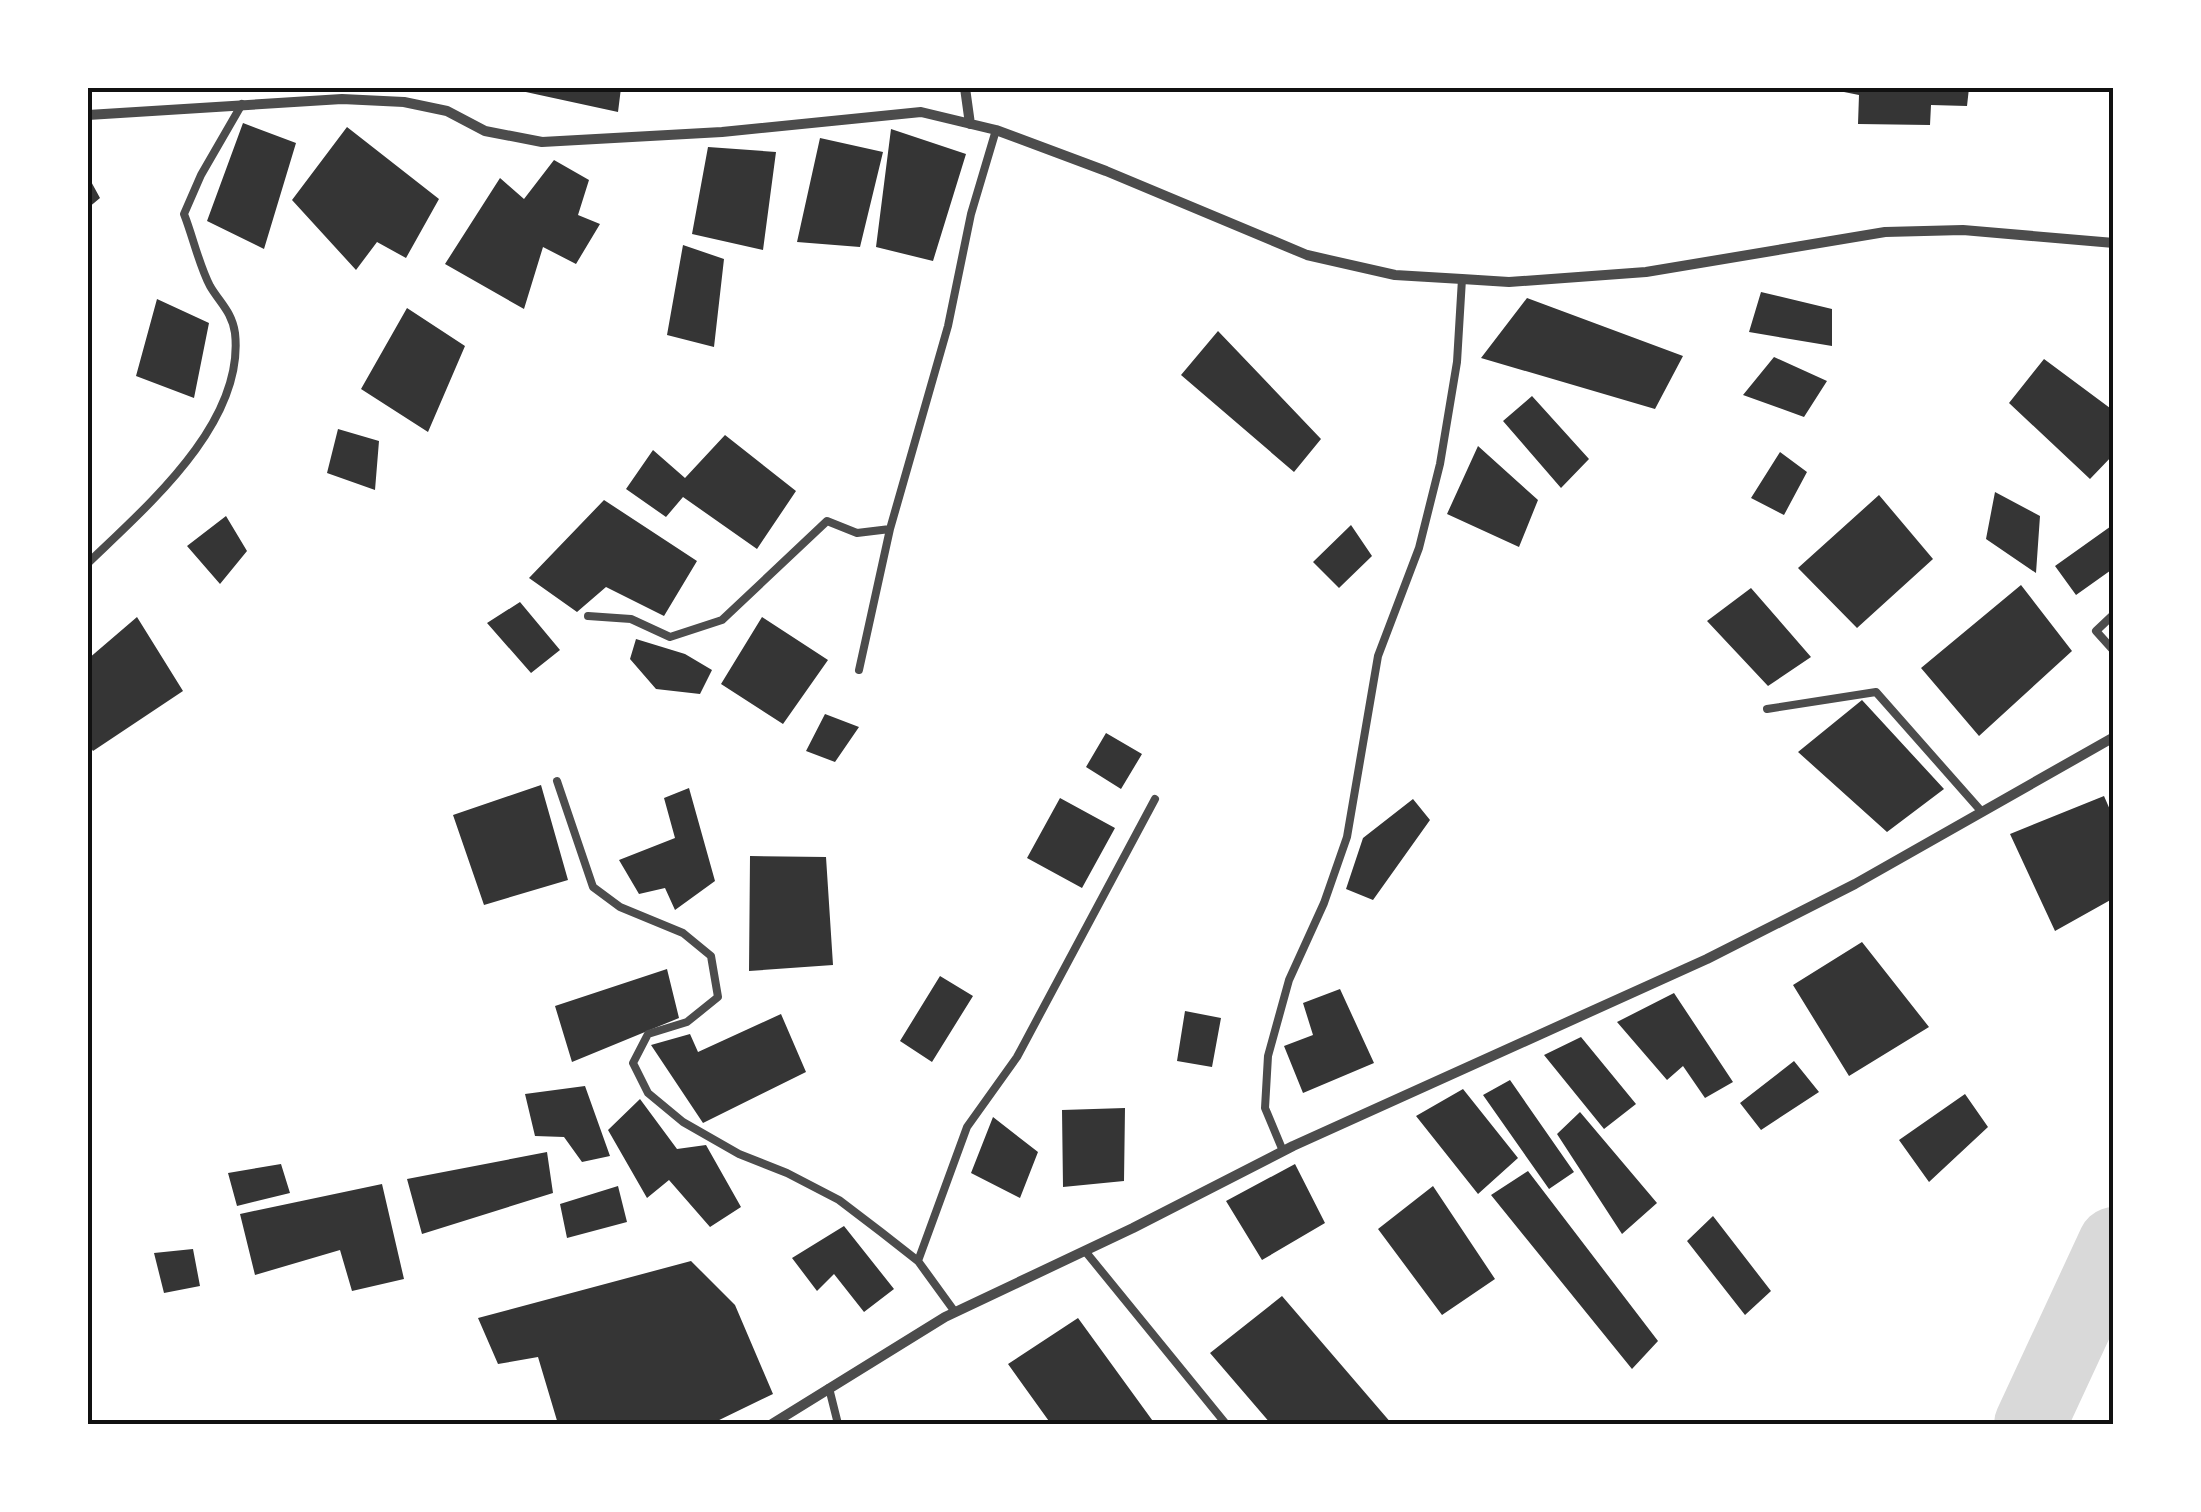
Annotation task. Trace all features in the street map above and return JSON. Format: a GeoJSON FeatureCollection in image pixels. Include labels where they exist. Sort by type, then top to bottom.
{"type":"FeatureCollection","features":[{"type":"Feature","properties":{"kind":"street"},"geometry":{"type":"LineString","coordinates":[[964,88],[970,124]]}},
{"type":"Feature","properties":{"kind":"street"},"geometry":{"type":"LineString","coordinates":[[88,115],[342,99],[404,102],[447,111],[485,131],[542,142],[722,132],[921,112],[996,130],[1307,255],[1396,275],[1510,282],[1646,272],[1885,232],[1963,230],[2114,243]]}},
{"type":"Feature","properties":{"kind":"street"},"geometry":{"type":"LineString","coordinates":[[772,1424],[955,1312],[1282,1151],[1707,959],[1855,884],[2114,737]]}},
{"type":"Feature","properties":{"kind":"lane"},"geometry":{"type":"LineString","coordinates":[[88,564],[201,444],[234,374],[235,332],[228,308],[211,287],[184,214],[201,175],[242,104]]}},
{"type":"Feature","properties":{"kind":"lane"},"geometry":{"type":"LineString","coordinates":[[859,670],[890,529],[948,326],[971,214],[996,130]]}},
{"type":"Feature","properties":{"kind":"lane"},"geometry":{"type":"LineString","coordinates":[[1282,1151],[1265,1108],[1268,1056],[1289,980],[1324,904],[1347,837],[1378,656],[1420,548],[1440,464],[1457,362],[1462,279]]}},
{"type":"Feature","properties":{"kind":"lane"},"geometry":{"type":"LineString","coordinates":[[588,616],[630,619],[670,637],[722,620],[827,521],[857,534],[890,529]]}},
{"type":"Feature","properties":{"kind":"lane"},"geometry":{"type":"LineString","coordinates":[[2114,614],[2096,631],[2114,651]]}},
{"type":"Feature","properties":{"kind":"lane"},"geometry":{"type":"LineString","coordinates":[[1767,708],[1876,692],[1982,812]]}},
{"type":"Feature","properties":{"kind":"lane"},"geometry":{"type":"LineString","coordinates":[[557,781],[592,886],[620,907],[683,933],[711,956],[718,997],[687,1022],[648,1034],[633,1063],[648,1093],[683,1122],[738,1154],[787,1172],[839,1200],[918,1261],[955,1312]]}},
{"type":"Feature","properties":{"kind":"lane"},"geometry":{"type":"LineString","coordinates":[[918,1261],[967,1127],[1017,1057],[1155,799]]}},
{"type":"Feature","properties":{"kind":"lane"},"geometry":{"type":"LineString","coordinates":[[1085,1251],[1226,1424]]}},
{"type":"Feature","properties":{"kind":"lane"},"geometry":{"type":"LineString","coordinates":[[830,1388],[838,1424]]}},
{"type":"Feature","properties":{"kind":"building"},"geometry":{"type":"Polygon","coordinates":[[[513,88],[621,88],[618,112],[513,88]]]}},
{"type":"Feature","properties":{"kind":"building"},"geometry":{"type":"Polygon","coordinates":[[[1824,88],[1969,88],[1967,106],[1931,105],[1930,125],[1858,124],[1859,95],[1824,88]]]}},
{"type":"Feature","properties":{"kind":"building"},"geometry":{"type":"Polygon","coordinates":[[[243,123],[296,143],[264,249],[207,221],[243,123]]]}},
{"type":"Feature","properties":{"kind":"building"},"geometry":{"type":"Polygon","coordinates":[[[347,127],[439,199],[406,258],[377,242],[356,270],[292,200],[347,127]]]}},
{"type":"Feature","properties":{"kind":"building"},"geometry":{"type":"Polygon","coordinates":[[[891,129],[966,154],[933,261],[876,247],[891,129]]]}},
{"type":"Feature","properties":{"kind":"building"},"geometry":{"type":"Polygon","coordinates":[[[820,138],[883,152],[860,247],[797,242],[820,138]]]}},
{"type":"Feature","properties":{"kind":"building"},"geometry":{"type":"Polygon","coordinates":[[[708,147],[776,152],[763,250],[692,234],[708,147]]]}},
{"type":"Feature","properties":{"kind":"building"},"geometry":{"type":"Polygon","coordinates":[[[554,160],[589,180],[578,215],[600,224],[576,264],[543,247],[524,309],[445,264],[500,178],[524,199],[554,160]]]}},
{"type":"Feature","properties":{"kind":"building"},"geometry":{"type":"Polygon","coordinates":[[[88,176],[100,198],[88,208],[88,176]]]}},
{"type":"Feature","properties":{"kind":"building"},"geometry":{"type":"Polygon","coordinates":[[[683,245],[724,259],[714,347],[667,335],[683,245]]]}},
{"type":"Feature","properties":{"kind":"building"},"geometry":{"type":"Polygon","coordinates":[[[1761,292],[1832,309],[1832,346],[1749,332],[1761,292]]]}},
{"type":"Feature","properties":{"kind":"building"},"geometry":{"type":"Polygon","coordinates":[[[1527,298],[1683,356],[1655,409],[1481,358],[1527,298]]]}},
{"type":"Feature","properties":{"kind":"building"},"geometry":{"type":"Polygon","coordinates":[[[157,299],[209,323],[194,398],[136,376],[157,299]]]}},
{"type":"Feature","properties":{"kind":"building"},"geometry":{"type":"Polygon","coordinates":[[[407,308],[465,346],[428,432],[361,389],[407,308]]]}},
{"type":"Feature","properties":{"kind":"building"},"geometry":{"type":"Polygon","coordinates":[[[1218,331],[1321,439],[1294,472],[1181,375],[1218,331]]]}},
{"type":"Feature","properties":{"kind":"building"},"geometry":{"type":"Polygon","coordinates":[[[1774,357],[1827,381],[1804,417],[1743,395],[1774,357]]]}},
{"type":"Feature","properties":{"kind":"building"},"geometry":{"type":"Polygon","coordinates":[[[2044,359],[2114,411],[2114,454],[2090,479],[2009,403],[2044,359]]]}},
{"type":"Feature","properties":{"kind":"building"},"geometry":{"type":"Polygon","coordinates":[[[1532,396],[1589,459],[1561,488],[1503,421],[1532,396]]]}},
{"type":"Feature","properties":{"kind":"building"},"geometry":{"type":"Polygon","coordinates":[[[338,429],[379,441],[375,490],[327,473],[338,429]]]}},
{"type":"Feature","properties":{"kind":"building"},"geometry":{"type":"Polygon","coordinates":[[[725,435],[796,491],[757,549],[683,497],[666,517],[626,489],[653,450],[685,478],[725,435]]]}},
{"type":"Feature","properties":{"kind":"building"},"geometry":{"type":"Polygon","coordinates":[[[1478,446],[1538,500],[1519,547],[1447,514],[1478,446]]]}},
{"type":"Feature","properties":{"kind":"building"},"geometry":{"type":"Polygon","coordinates":[[[1780,452],[1807,472],[1784,515],[1751,498],[1780,452]]]}},
{"type":"Feature","properties":{"kind":"building"},"geometry":{"type":"Polygon","coordinates":[[[1995,492],[2040,516],[2036,573],[1986,539],[1995,492]]]}},
{"type":"Feature","properties":{"kind":"building"},"geometry":{"type":"Polygon","coordinates":[[[1879,495],[1933,559],[1857,628],[1798,568],[1879,495]]]}},
{"type":"Feature","properties":{"kind":"building"},"geometry":{"type":"Polygon","coordinates":[[[604,500],[697,561],[664,616],[606,587],[577,612],[529,578],[604,500]]]}},
{"type":"Feature","properties":{"kind":"building"},"geometry":{"type":"Polygon","coordinates":[[[226,516],[247,551],[220,584],[187,546],[226,516]]]}},
{"type":"Feature","properties":{"kind":"building"},"geometry":{"type":"Polygon","coordinates":[[[2114,524],[2114,568],[2076,595],[2055,566],[2114,524]]]}},
{"type":"Feature","properties":{"kind":"building"},"geometry":{"type":"Polygon","coordinates":[[[1351,525],[1372,556],[1339,588],[1313,562],[1351,525]]]}},
{"type":"Feature","properties":{"kind":"building"},"geometry":{"type":"Polygon","coordinates":[[[2021,585],[2072,651],[1979,736],[1921,668],[2021,585]]]}},
{"type":"Feature","properties":{"kind":"building"},"geometry":{"type":"Polygon","coordinates":[[[1751,588],[1811,657],[1768,686],[1707,621],[1751,588]]]}},
{"type":"Feature","properties":{"kind":"building"},"geometry":{"type":"Polygon","coordinates":[[[520,602],[560,650],[531,673],[487,623],[520,602]]]}},
{"type":"Feature","properties":{"kind":"building"},"geometry":{"type":"Polygon","coordinates":[[[137,617],[183,691],[93,751],[88,744],[88,659],[137,617]]]}},
{"type":"Feature","properties":{"kind":"building"},"geometry":{"type":"Polygon","coordinates":[[[762,617],[828,660],[783,724],[721,684],[762,617]]]}},
{"type":"Feature","properties":{"kind":"building"},"geometry":{"type":"Polygon","coordinates":[[[636,639],[685,654],[712,670],[700,694],[656,689],[630,659],[636,639]]]}},
{"type":"Feature","properties":{"kind":"building"},"geometry":{"type":"Polygon","coordinates":[[[1862,700],[1944,789],[1887,832],[1798,752],[1862,700]]]}},
{"type":"Feature","properties":{"kind":"building"},"geometry":{"type":"Polygon","coordinates":[[[825,714],[859,727],[835,762],[806,751],[825,714]]]}},
{"type":"Feature","properties":{"kind":"building"},"geometry":{"type":"Polygon","coordinates":[[[1106,733],[1142,754],[1121,789],[1086,767],[1106,733]]]}},
{"type":"Feature","properties":{"kind":"building"},"geometry":{"type":"Polygon","coordinates":[[[541,785],[568,880],[484,905],[453,815],[541,785]]]}},
{"type":"Feature","properties":{"kind":"building"},"geometry":{"type":"Polygon","coordinates":[[[689,788],[715,881],[675,910],[665,888],[639,894],[619,860],[675,838],[664,798],[689,788]]]}},
{"type":"Feature","properties":{"kind":"building"},"geometry":{"type":"Polygon","coordinates":[[[2104,796],[2114,819],[2114,898],[2055,931],[2010,834],[2104,796]]]}},
{"type":"Feature","properties":{"kind":"building"},"geometry":{"type":"Polygon","coordinates":[[[1060,798],[1115,828],[1082,888],[1027,858],[1060,798]]]}},
{"type":"Feature","properties":{"kind":"building"},"geometry":{"type":"Polygon","coordinates":[[[1413,799],[1430,820],[1373,900],[1346,889],[1363,838],[1413,799]]]}},
{"type":"Feature","properties":{"kind":"building"},"geometry":{"type":"Polygon","coordinates":[[[750,856],[826,857],[833,965],[749,971],[750,856]]]}},
{"type":"Feature","properties":{"kind":"building"},"geometry":{"type":"Polygon","coordinates":[[[1862,942],[1929,1027],[1849,1076],[1793,985],[1862,942]]]}},
{"type":"Feature","properties":{"kind":"building"},"geometry":{"type":"Polygon","coordinates":[[[667,969],[679,1018],[572,1062],[555,1006],[667,969]]]}},
{"type":"Feature","properties":{"kind":"building"},"geometry":{"type":"Polygon","coordinates":[[[940,976],[973,996],[932,1062],[900,1041],[940,976]]]}},
{"type":"Feature","properties":{"kind":"building"},"geometry":{"type":"Polygon","coordinates":[[[1340,989],[1374,1063],[1303,1093],[1284,1046],[1313,1035],[1303,1003],[1340,989]]]}},
{"type":"Feature","properties":{"kind":"building"},"geometry":{"type":"Polygon","coordinates":[[[1674,993],[1733,1082],[1705,1098],[1683,1066],[1667,1080],[1617,1022],[1674,993]]]}},
{"type":"Feature","properties":{"kind":"building"},"geometry":{"type":"Polygon","coordinates":[[[1185,1011],[1221,1018],[1212,1067],[1177,1061],[1185,1011]]]}},
{"type":"Feature","properties":{"kind":"building"},"geometry":{"type":"Polygon","coordinates":[[[781,1014],[806,1072],[703,1123],[651,1045],[690,1034],[698,1052],[781,1014]]]}},
{"type":"Feature","properties":{"kind":"building"},"geometry":{"type":"Polygon","coordinates":[[[1581,1037],[1636,1104],[1604,1129],[1544,1055],[1581,1037]]]}},
{"type":"Feature","properties":{"kind":"building"},"geometry":{"type":"Polygon","coordinates":[[[1794,1061],[1819,1092],[1761,1130],[1740,1103],[1794,1061]]]}},
{"type":"Feature","properties":{"kind":"building"},"geometry":{"type":"Polygon","coordinates":[[[1510,1080],[1574,1172],[1549,1189],[1483,1095],[1510,1080]]]}},
{"type":"Feature","properties":{"kind":"building"},"geometry":{"type":"Polygon","coordinates":[[[585,1086],[610,1156],[582,1162],[564,1137],[535,1136],[525,1094],[585,1086]]]}},
{"type":"Feature","properties":{"kind":"building"},"geometry":{"type":"Polygon","coordinates":[[[1463,1089],[1518,1158],[1478,1194],[1416,1116],[1463,1089]]]}},
{"type":"Feature","properties":{"kind":"building"},"geometry":{"type":"Polygon","coordinates":[[[1965,1094],[1988,1127],[1929,1182],[1899,1140],[1965,1094]]]}},
{"type":"Feature","properties":{"kind":"building"},"geometry":{"type":"Polygon","coordinates":[[[640,1099],[677,1149],[706,1145],[741,1207],[710,1227],[669,1180],[647,1198],[608,1130],[640,1099]]]}},
{"type":"Feature","properties":{"kind":"building"},"geometry":{"type":"Polygon","coordinates":[[[1125,1108],[1124,1181],[1063,1187],[1062,1110],[1125,1108]]]}},
{"type":"Feature","properties":{"kind":"building"},"geometry":{"type":"Polygon","coordinates":[[[1580,1112],[1657,1203],[1622,1234],[1557,1134],[1580,1112]]]}},
{"type":"Feature","properties":{"kind":"building"},"geometry":{"type":"Polygon","coordinates":[[[993,1117],[1038,1152],[1020,1198],[971,1173],[993,1117]]]}},
{"type":"Feature","properties":{"kind":"building"},"geometry":{"type":"Polygon","coordinates":[[[547,1152],[553,1193],[422,1234],[407,1179],[547,1152]]]}},
{"type":"Feature","properties":{"kind":"building"},"geometry":{"type":"Polygon","coordinates":[[[281,1164],[290,1193],[237,1206],[228,1173],[281,1164]]]}},
{"type":"Feature","properties":{"kind":"building"},"geometry":{"type":"Polygon","coordinates":[[[1295,1164],[1325,1223],[1262,1260],[1226,1201],[1295,1164]]]}},
{"type":"Feature","properties":{"kind":"building"},"geometry":{"type":"Polygon","coordinates":[[[1528,1171],[1658,1341],[1632,1369],[1491,1195],[1528,1171]]]}},
{"type":"Feature","properties":{"kind":"building"},"geometry":{"type":"Polygon","coordinates":[[[382,1184],[404,1279],[352,1291],[340,1250],[255,1275],[240,1214],[382,1184]]]}},
{"type":"Feature","properties":{"kind":"building"},"geometry":{"type":"Polygon","coordinates":[[[618,1186],[627,1222],[567,1238],[560,1204],[618,1186]]]}},
{"type":"Feature","properties":{"kind":"building"},"geometry":{"type":"Polygon","coordinates":[[[1433,1186],[1495,1279],[1442,1315],[1378,1229],[1433,1186]]]}},
{"type":"Feature","properties":{"kind":"building"},"geometry":{"type":"Polygon","coordinates":[[[1713,1216],[1771,1291],[1745,1315],[1687,1241],[1713,1216]]]}},
{"type":"Feature","properties":{"kind":"building"},"geometry":{"type":"Polygon","coordinates":[[[844,1226],[894,1289],[864,1312],[834,1274],[817,1291],[792,1258],[844,1226]]]}},
{"type":"Feature","properties":{"kind":"building"},"geometry":{"type":"Polygon","coordinates":[[[193,1249],[200,1286],[164,1293],[154,1253],[193,1249]]]}},
{"type":"Feature","properties":{"kind":"building"},"geometry":{"type":"Polygon","coordinates":[[[691,1261],[735,1305],[773,1394],[711,1424],[558,1424],[538,1357],[498,1364],[478,1318],[691,1261]]]}},
{"type":"Feature","properties":{"kind":"building"},"geometry":{"type":"Polygon","coordinates":[[[1282,1296],[1392,1424],[1271,1424],[1210,1353],[1282,1296]]]}},
{"type":"Feature","properties":{"kind":"building"},"geometry":{"type":"Polygon","coordinates":[[[1078,1318],[1155,1424],[1051,1424],[1008,1364],[1078,1318]]]}},
{"type":"Feature","properties":{"kind":"waterway"},"geometry":{"type":"LineString","coordinates":[[2030,1424],[2114,1243]]}}]}
